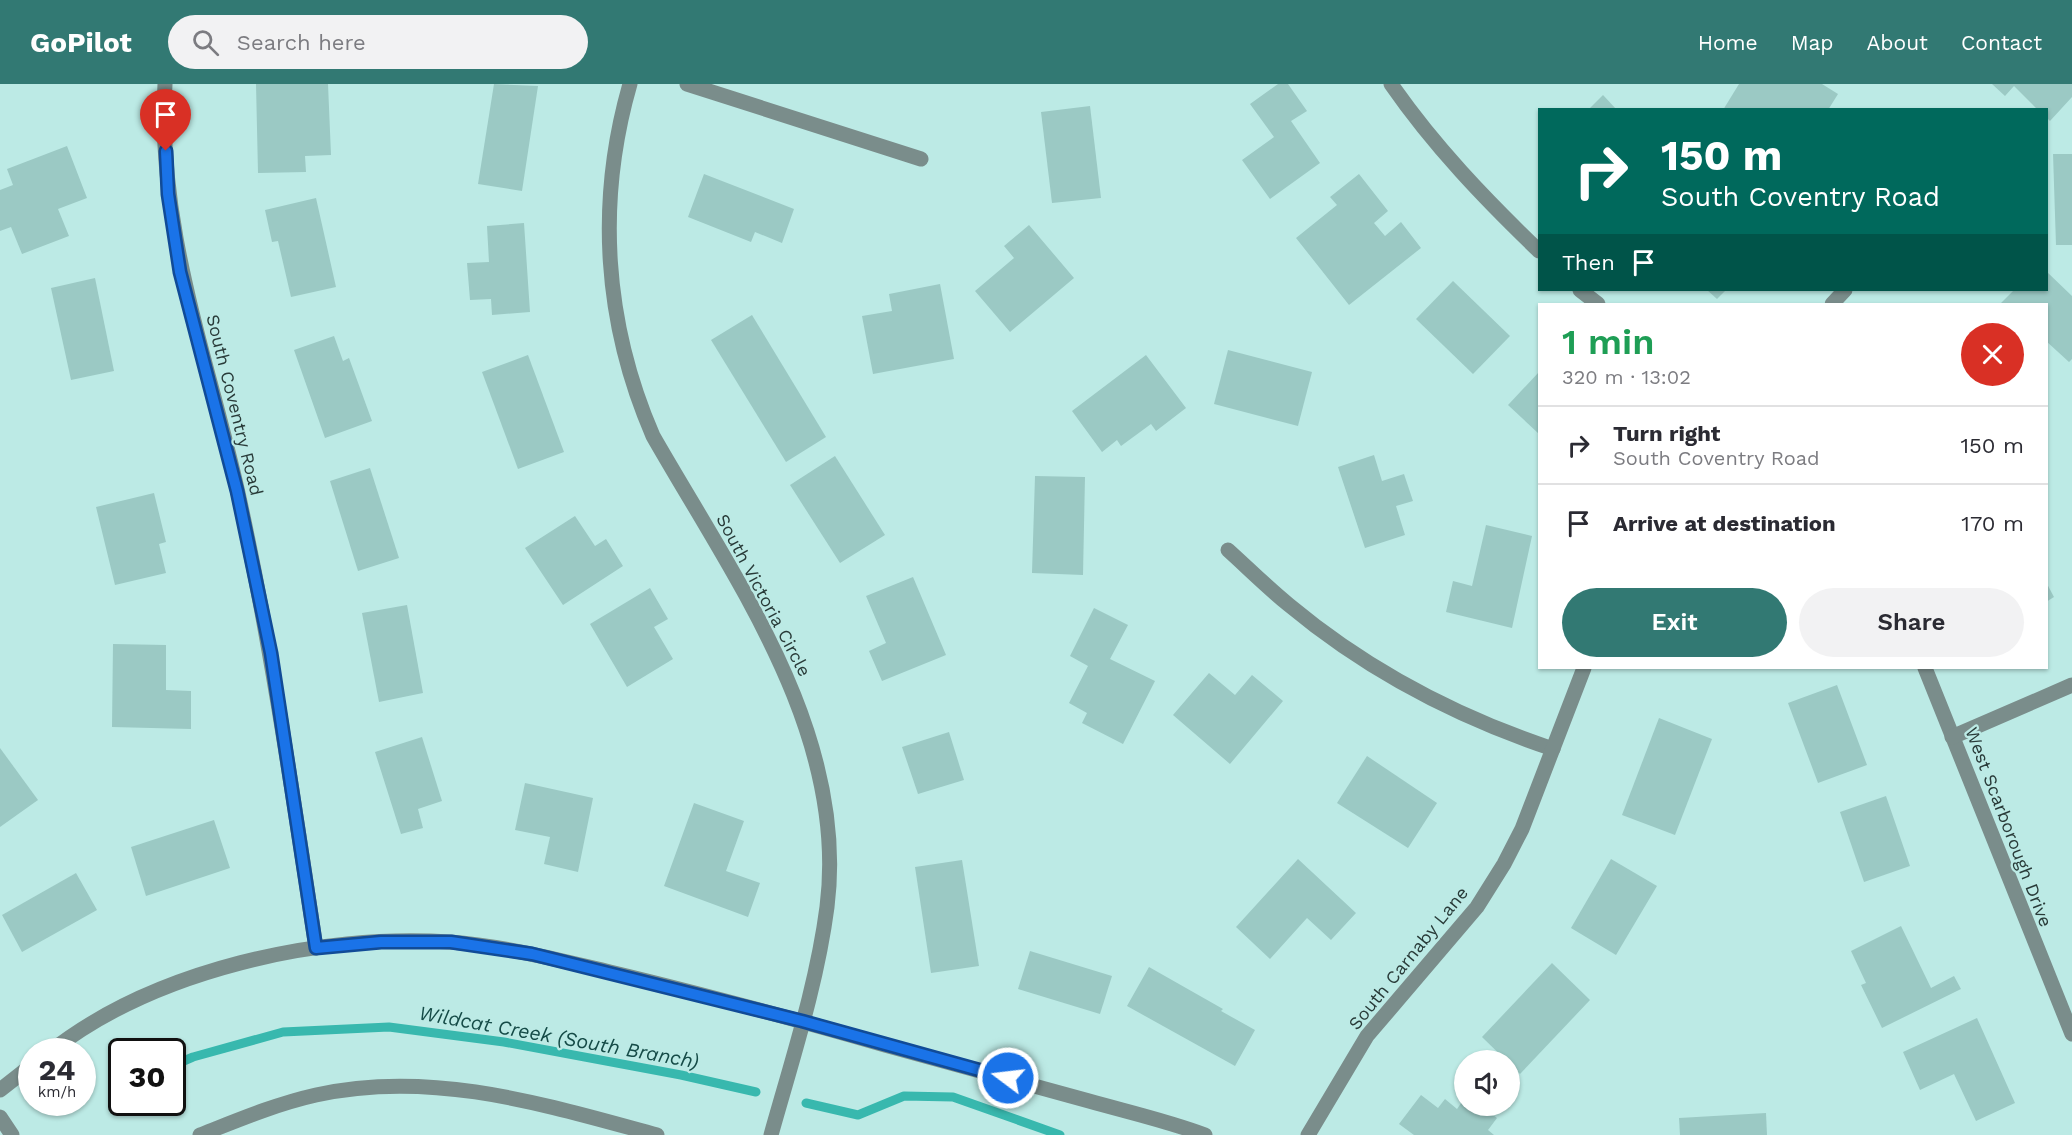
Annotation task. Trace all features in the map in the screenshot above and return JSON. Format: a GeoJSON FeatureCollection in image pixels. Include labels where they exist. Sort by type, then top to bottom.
{"type":"FeatureCollection","features":[{"type":"Feature","properties":{"kind":"street","name":"South Coventry Road"},"geometry":{"type":"LineString","coordinates":[[165,84],[168,194],[180,272],[237,491],[271,653],[316,948]]}},
{"type":"Feature","properties":{"kind":"street","name":"South Victoria Circle"},"geometry":{"type":"LineString","coordinates":[[630,84],[610,172],[607,223],[609,270],[621,342],[642,411],[653,436],[777,653],[800,706],[824,802],[828,861],[827,904],[816,974],[771,1135]]}},
{"type":"Feature","properties":{"kind":"street"},"geometry":{"type":"LineString","coordinates":[[687,84],[921,159]]}},
{"type":"Feature","properties":{"kind":"street"},"geometry":{"type":"LineString","coordinates":[[1391,84],[1412,114],[1480,194],[1538,250]]}},
{"type":"Feature","properties":{"kind":"street"},"geometry":{"type":"LineString","coordinates":[[1582,291],[1597,303]]}},
{"type":"Feature","properties":{"kind":"street"},"geometry":{"type":"LineString","coordinates":[[1833,303],[1844,291]]}},
{"type":"Feature","properties":{"kind":"street"},"geometry":{"type":"LineString","coordinates":[[1228,550],[1289,605],[1333,639],[1388,676],[1462,714],[1553,749]]}},
{"type":"Feature","properties":{"kind":"street","name":"South Carnaby Lane"},"geometry":{"type":"LineString","coordinates":[[1308,1135],[1367,1036],[1477,908],[1504,864],[1521,829],[1584,669]]}},
{"type":"Feature","properties":{"kind":"street","name":"West Scarborough Drive"},"geometry":{"type":"LineString","coordinates":[[1924,669],[2072,1034]]}},
{"type":"Feature","properties":{"kind":"street"},"geometry":{"type":"LineString","coordinates":[[1952,737],[2072,685]]}},
{"type":"Feature","properties":{"kind":"street"},"geometry":{"type":"LineString","coordinates":[[71,1038],[94,1022],[161,989],[217,970],[316,948],[381,942],[451,942],[532,954],[802,1021],[1205,1135]]}},
{"type":"Feature","properties":{"kind":"street"},"geometry":{"type":"LineString","coordinates":[[0,1090],[18,1076]]}},
{"type":"Feature","properties":{"kind":"street"},"geometry":{"type":"LineString","coordinates":[[200,1135],[266,1108],[297,1100],[318,1095],[391,1086],[450,1087],[536,1102],[657,1135]]}},
{"type":"Feature","properties":{"kind":"street"},"geometry":{"type":"LineString","coordinates":[[0,1117],[12,1135]]}},
{"type":"Feature","properties":{"kind":"building"},"geometry":{"type":"Polygon","coordinates":[[[256,84],[328,84],[331,155],[305,156],[306,172],[258,173],[256,84]]]}},
{"type":"Feature","properties":{"kind":"building"},"geometry":{"type":"Polygon","coordinates":[[[494,84],[538,86],[522,191],[478,184],[494,84]]]}},
{"type":"Feature","properties":{"kind":"building"},"geometry":{"type":"Polygon","coordinates":[[[1278,84],[1288,84],[1307,111],[1291,121],[1320,163],[1270,199],[1242,160],[1274,137],[1250,104],[1278,84]]]}},
{"type":"Feature","properties":{"kind":"building"},"geometry":{"type":"Polygon","coordinates":[[[1739,84],[1822,84],[1838,94],[1829,108],[1724,108],[1739,84]]]}},
{"type":"Feature","properties":{"kind":"building"},"geometry":{"type":"Polygon","coordinates":[[[1992,84],[2072,84],[2072,97],[2050,121],[2048,108],[2036,108],[2014,86],[2005,96],[1992,84]]]}},
{"type":"Feature","properties":{"kind":"building"},"geometry":{"type":"Polygon","coordinates":[[[1603,95],[1615,108],[1590,108],[1603,95]]]}},
{"type":"Feature","properties":{"kind":"building"},"geometry":{"type":"Polygon","coordinates":[[[1090,106],[1101,198],[1052,203],[1041,112],[1090,106]]]}},
{"type":"Feature","properties":{"kind":"building"},"geometry":{"type":"Polygon","coordinates":[[[67,146],[87,198],[58,209],[69,236],[22,254],[11,227],[0,231],[0,190],[13,185],[7,169],[67,146]]]}},
{"type":"Feature","properties":{"kind":"building"},"geometry":{"type":"Polygon","coordinates":[[[2053,154],[2072,154],[2072,245],[2056,245],[2053,154]]]}},
{"type":"Feature","properties":{"kind":"building"},"geometry":{"type":"Polygon","coordinates":[[[704,174],[794,209],[782,243],[755,232],[751,242],[688,217],[704,174]]]}},
{"type":"Feature","properties":{"kind":"building"},"geometry":{"type":"Polygon","coordinates":[[[1359,174],[1388,211],[1374,223],[1385,236],[1401,222],[1421,248],[1349,305],[1296,238],[1337,205],[1330,197],[1359,174]]]}},
{"type":"Feature","properties":{"kind":"building"},"geometry":{"type":"Polygon","coordinates":[[[316,198],[336,287],[291,297],[278,241],[272,242],[265,210],[316,198]]]}},
{"type":"Feature","properties":{"kind":"building"},"geometry":{"type":"Polygon","coordinates":[[[524,223],[530,312],[492,315],[491,299],[470,300],[467,263],[489,262],[487,226],[524,223]]]}},
{"type":"Feature","properties":{"kind":"building"},"geometry":{"type":"Polygon","coordinates":[[[1029,225],[1074,278],[1010,332],[975,291],[1014,258],[1004,246],[1029,225]]]}},
{"type":"Feature","properties":{"kind":"building"},"geometry":{"type":"Polygon","coordinates":[[[2048,273],[2072,296],[2072,359],[2069,362],[2048,343],[2048,303],[2001,303],[2013,291],[2048,291],[2048,273]]]}},
{"type":"Feature","properties":{"kind":"building"},"geometry":{"type":"Polygon","coordinates":[[[95,278],[114,371],[71,380],[51,288],[95,278]]]}},
{"type":"Feature","properties":{"kind":"building"},"geometry":{"type":"Polygon","coordinates":[[[1453,281],[1510,336],[1473,374],[1416,319],[1453,281]]]}},
{"type":"Feature","properties":{"kind":"building"},"geometry":{"type":"Polygon","coordinates":[[[940,284],[954,359],[873,374],[862,316],[892,311],[889,294],[940,284]]]}},
{"type":"Feature","properties":{"kind":"building"},"geometry":{"type":"Polygon","coordinates":[[[1708,291],[1725,291],[1717,299],[1708,291]]]}},
{"type":"Feature","properties":{"kind":"building"},"geometry":{"type":"Polygon","coordinates":[[[752,315],[826,437],[786,462],[711,340],[752,315]]]}},
{"type":"Feature","properties":{"kind":"building"},"geometry":{"type":"Polygon","coordinates":[[[334,336],[343,361],[349,358],[372,421],[325,438],[294,350],[334,336]]]}},
{"type":"Feature","properties":{"kind":"building"},"geometry":{"type":"Polygon","coordinates":[[[1228,350],[1312,372],[1298,426],[1214,404],[1228,350]]]}},
{"type":"Feature","properties":{"kind":"building"},"geometry":{"type":"Polygon","coordinates":[[[528,355],[564,452],[518,469],[482,372],[528,355]]]}},
{"type":"Feature","properties":{"kind":"building"},"geometry":{"type":"Polygon","coordinates":[[[1146,355],[1186,408],[1156,431],[1151,424],[1121,446],[1117,440],[1102,452],[1072,411],[1146,355]]]}},
{"type":"Feature","properties":{"kind":"building"},"geometry":{"type":"Polygon","coordinates":[[[1538,373],[1538,433],[1508,405],[1538,373]]]}},
{"type":"Feature","properties":{"kind":"building"},"geometry":{"type":"Polygon","coordinates":[[[1374,455],[1382,481],[1404,474],[1413,501],[1396,506],[1405,535],[1365,548],[1338,467],[1374,455]]]}},
{"type":"Feature","properties":{"kind":"building"},"geometry":{"type":"Polygon","coordinates":[[[835,456],[885,535],[840,563],[790,485],[835,456]]]}},
{"type":"Feature","properties":{"kind":"building"},"geometry":{"type":"Polygon","coordinates":[[[370,468],[399,558],[358,571],[330,481],[370,468]]]}},
{"type":"Feature","properties":{"kind":"building"},"geometry":{"type":"Polygon","coordinates":[[[1035,476],[1085,477],[1083,575],[1032,573],[1035,476]]]}},
{"type":"Feature","properties":{"kind":"building"},"geometry":{"type":"Polygon","coordinates":[[[154,493],[166,542],[159,544],[166,573],[115,585],[96,507],[154,493]]]}},
{"type":"Feature","properties":{"kind":"building"},"geometry":{"type":"Polygon","coordinates":[[[575,516],[595,546],[606,539],[623,566],[563,605],[525,548],[575,516]]]}},
{"type":"Feature","properties":{"kind":"building"},"geometry":{"type":"Polygon","coordinates":[[[1486,525],[1532,536],[1512,628],[1446,612],[1453,581],[1472,586],[1486,525]]]}},
{"type":"Feature","properties":{"kind":"building"},"geometry":{"type":"Polygon","coordinates":[[[913,577],[946,655],[882,681],[869,651],[886,643],[866,596],[913,577]]]}},
{"type":"Feature","properties":{"kind":"building"},"geometry":{"type":"Polygon","coordinates":[[[2048,586],[2054,597],[2048,601],[2048,586]]]}},
{"type":"Feature","properties":{"kind":"building"},"geometry":{"type":"Polygon","coordinates":[[[650,588],[668,619],[654,627],[673,659],[627,687],[590,624],[650,588]]]}},
{"type":"Feature","properties":{"kind":"building"},"geometry":{"type":"Polygon","coordinates":[[[407,605],[423,693],[379,702],[362,613],[407,605]]]}},
{"type":"Feature","properties":{"kind":"building"},"geometry":{"type":"Polygon","coordinates":[[[1094,608],[1128,625],[1110,659],[1155,681],[1123,744],[1082,723],[1087,713],[1069,703],[1088,666],[1070,656],[1094,608]]]}},
{"type":"Feature","properties":{"kind":"building"},"geometry":{"type":"Polygon","coordinates":[[[113,644],[166,645],[166,690],[191,691],[191,729],[112,727],[113,644]]]}},
{"type":"Feature","properties":{"kind":"building"},"geometry":{"type":"Polygon","coordinates":[[[1209,673],[1235,695],[1252,675],[1283,701],[1230,764],[1173,715],[1209,673]]]}},
{"type":"Feature","properties":{"kind":"building"},"geometry":{"type":"Polygon","coordinates":[[[1837,685],[1867,765],[1818,783],[1788,703],[1837,685]]]}},
{"type":"Feature","properties":{"kind":"building"},"geometry":{"type":"Polygon","coordinates":[[[1659,718],[1712,739],[1675,835],[1622,815],[1659,718]]]}},
{"type":"Feature","properties":{"kind":"building"},"geometry":{"type":"Polygon","coordinates":[[[949,732],[964,780],[918,794],[902,747],[949,732]]]}},
{"type":"Feature","properties":{"kind":"building"},"geometry":{"type":"Polygon","coordinates":[[[422,737],[442,801],[418,809],[423,828],[401,834],[375,752],[422,737]]]}},
{"type":"Feature","properties":{"kind":"building"},"geometry":{"type":"Polygon","coordinates":[[[0,748],[38,800],[0,827],[0,748]]]}},
{"type":"Feature","properties":{"kind":"building"},"geometry":{"type":"Polygon","coordinates":[[[1367,756],[1437,803],[1408,848],[1337,803],[1367,756]]]}},
{"type":"Feature","properties":{"kind":"building"},"geometry":{"type":"Polygon","coordinates":[[[525,783],[593,798],[578,872],[544,864],[550,837],[515,830],[525,783]]]}},
{"type":"Feature","properties":{"kind":"building"},"geometry":{"type":"Polygon","coordinates":[[[1886,796],[1910,866],[1864,882],[1840,812],[1886,796]]]}},
{"type":"Feature","properties":{"kind":"building"},"geometry":{"type":"Polygon","coordinates":[[[694,803],[744,821],[726,871],[760,883],[748,917],[664,886],[694,803]]]}},
{"type":"Feature","properties":{"kind":"building"},"geometry":{"type":"Polygon","coordinates":[[[214,820],[230,868],[146,896],[131,847],[214,820]]]}},
{"type":"Feature","properties":{"kind":"building"},"geometry":{"type":"Polygon","coordinates":[[[1298,859],[1356,913],[1331,940],[1307,918],[1270,959],[1236,927],[1298,859]]]}},
{"type":"Feature","properties":{"kind":"building"},"geometry":{"type":"Polygon","coordinates":[[[1611,859],[1657,886],[1616,955],[1571,928],[1611,859]]]}},
{"type":"Feature","properties":{"kind":"building"},"geometry":{"type":"Polygon","coordinates":[[[962,860],[979,966],[931,973],[915,867],[962,860]]]}},
{"type":"Feature","properties":{"kind":"building"},"geometry":{"type":"Polygon","coordinates":[[[76,873],[97,910],[22,952],[2,915],[76,873]]]}},
{"type":"Feature","properties":{"kind":"building"},"geometry":{"type":"Polygon","coordinates":[[[1901,926],[1931,988],[1954,976],[1961,989],[1882,1028],[1861,985],[1866,983],[1851,951],[1901,926]]]}},
{"type":"Feature","properties":{"kind":"building"},"geometry":{"type":"Polygon","coordinates":[[[1030,951],[1112,976],[1100,1014],[1018,989],[1030,951]]]}},
{"type":"Feature","properties":{"kind":"building"},"geometry":{"type":"Polygon","coordinates":[[[1552,963],[1590,1000],[1520,1074],[1520,1050],[1495,1050],[1482,1037],[1552,963]]]}},
{"type":"Feature","properties":{"kind":"building"},"geometry":{"type":"Polygon","coordinates":[[[1149,967],[1255,1030],[1235,1066],[1127,1006],[1149,967]]]}},
{"type":"Feature","properties":{"kind":"building"},"geometry":{"type":"Polygon","coordinates":[[[1977,1018],[2015,1103],[1976,1121],[1954,1074],[1920,1090],[1903,1052],[1977,1018]]]}},
{"type":"Feature","properties":{"kind":"building"},"geometry":{"type":"Polygon","coordinates":[[[1421,1095],[1438,1108],[1445,1099],[1454,1106],[1454,1116],[1494,1116],[1497,1118],[1488,1130],[1494,1135],[1414,1135],[1399,1124],[1421,1095]]]}},
{"type":"Feature","properties":{"kind":"building"},"geometry":{"type":"Polygon","coordinates":[[[1766,1113],[1767,1135],[1680,1135],[1679,1118],[1766,1113]]]}},
{"type":"Feature","properties":{"kind":"waterway","name":"Wildcat Creek (South Branch)"},"geometry":{"type":"LineString","coordinates":[[186,1060],[283,1032],[389,1027],[504,1042],[681,1075],[756,1092]]}},
{"type":"Feature","properties":{"kind":"waterway","name":"Wildcat Creek (South Branch)"},"geometry":{"type":"LineString","coordinates":[[806,1103],[858,1115],[904,1096],[953,1097],[1060,1135]]}},
{"type":"Feature","properties":{"kind":"route"},"geometry":{"type":"LineString","coordinates":[[166,151],[168,194],[180,272],[237,491],[271,653],[316,948],[381,942],[451,942],[532,954],[802,1021],[1008,1078]]}}]}
